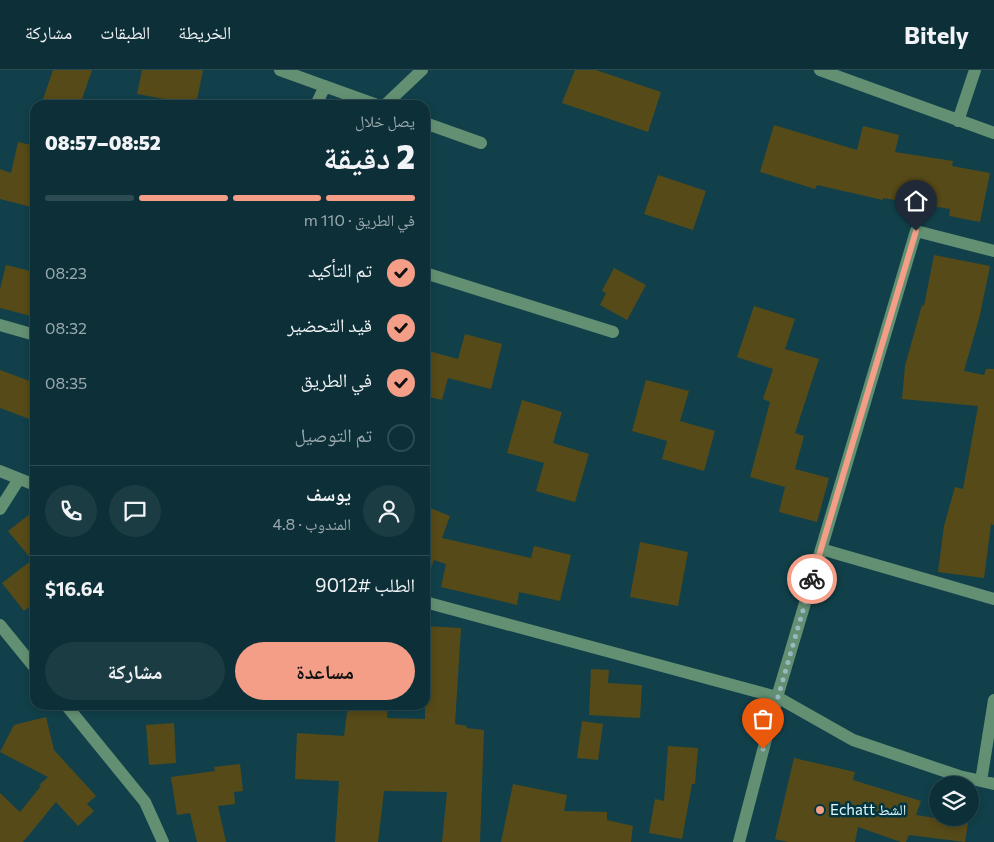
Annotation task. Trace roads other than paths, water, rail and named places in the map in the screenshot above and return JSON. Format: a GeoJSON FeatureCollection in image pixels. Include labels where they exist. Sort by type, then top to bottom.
{"type":"FeatureCollection","features":[{"type":"Feature","properties":{"kind":"street"},"geometry":{"type":"LineString","coordinates":[[280,70],[363,100]]}},
{"type":"Feature","properties":{"kind":"street"},"geometry":{"type":"LineString","coordinates":[[390,100],[422,70]]}},
{"type":"Feature","properties":{"kind":"street"},"geometry":{"type":"LineString","coordinates":[[820,70],[994,133]]}},
{"type":"Feature","properties":{"kind":"street"},"geometry":{"type":"LineString","coordinates":[[958,121],[975,70]]}},
{"type":"Feature","properties":{"kind":"street"},"geometry":{"type":"LineString","coordinates":[[318,100],[325,86]]}},
{"type":"Feature","properties":{"kind":"street"},"geometry":{"type":"LineString","coordinates":[[430,124],[480,143]]}},
{"type":"Feature","properties":{"kind":"street"},"geometry":{"type":"LineString","coordinates":[[739,842],[777,697],[916,231],[994,251]]}},
{"type":"Feature","properties":{"kind":"street"},"geometry":{"type":"LineString","coordinates":[[430,275],[613,332]]}},
{"type":"Feature","properties":{"kind":"street"},"geometry":{"type":"LineString","coordinates":[[0,325],[30,334]]}},
{"type":"Feature","properties":{"kind":"street"},"geometry":{"type":"LineString","coordinates":[[0,471],[30,483]]}},
{"type":"Feature","properties":{"kind":"street"},"geometry":{"type":"LineString","coordinates":[[0,509],[19,479]]}},
{"type":"Feature","properties":{"kind":"street"},"geometry":{"type":"LineString","coordinates":[[821,549],[994,599]]}},
{"type":"Feature","properties":{"kind":"street"},"geometry":{"type":"LineString","coordinates":[[430,603],[777,697],[853,740],[959,776],[994,784]]}},
{"type":"Feature","properties":{"kind":"street"},"geometry":{"type":"LineString","coordinates":[[0,625],[30,662]]}},
{"type":"Feature","properties":{"kind":"street"},"geometry":{"type":"LineString","coordinates":[[981,781],[994,700]]}},
{"type":"Feature","properties":{"kind":"street"},"geometry":{"type":"LineString","coordinates":[[70,710],[145,802],[163,842]]}},
{"type":"Feature","properties":{"kind":"place","name":"Echatt الشط"},"geometry":{"type":"Point","coordinates":[820,810]}}]}
